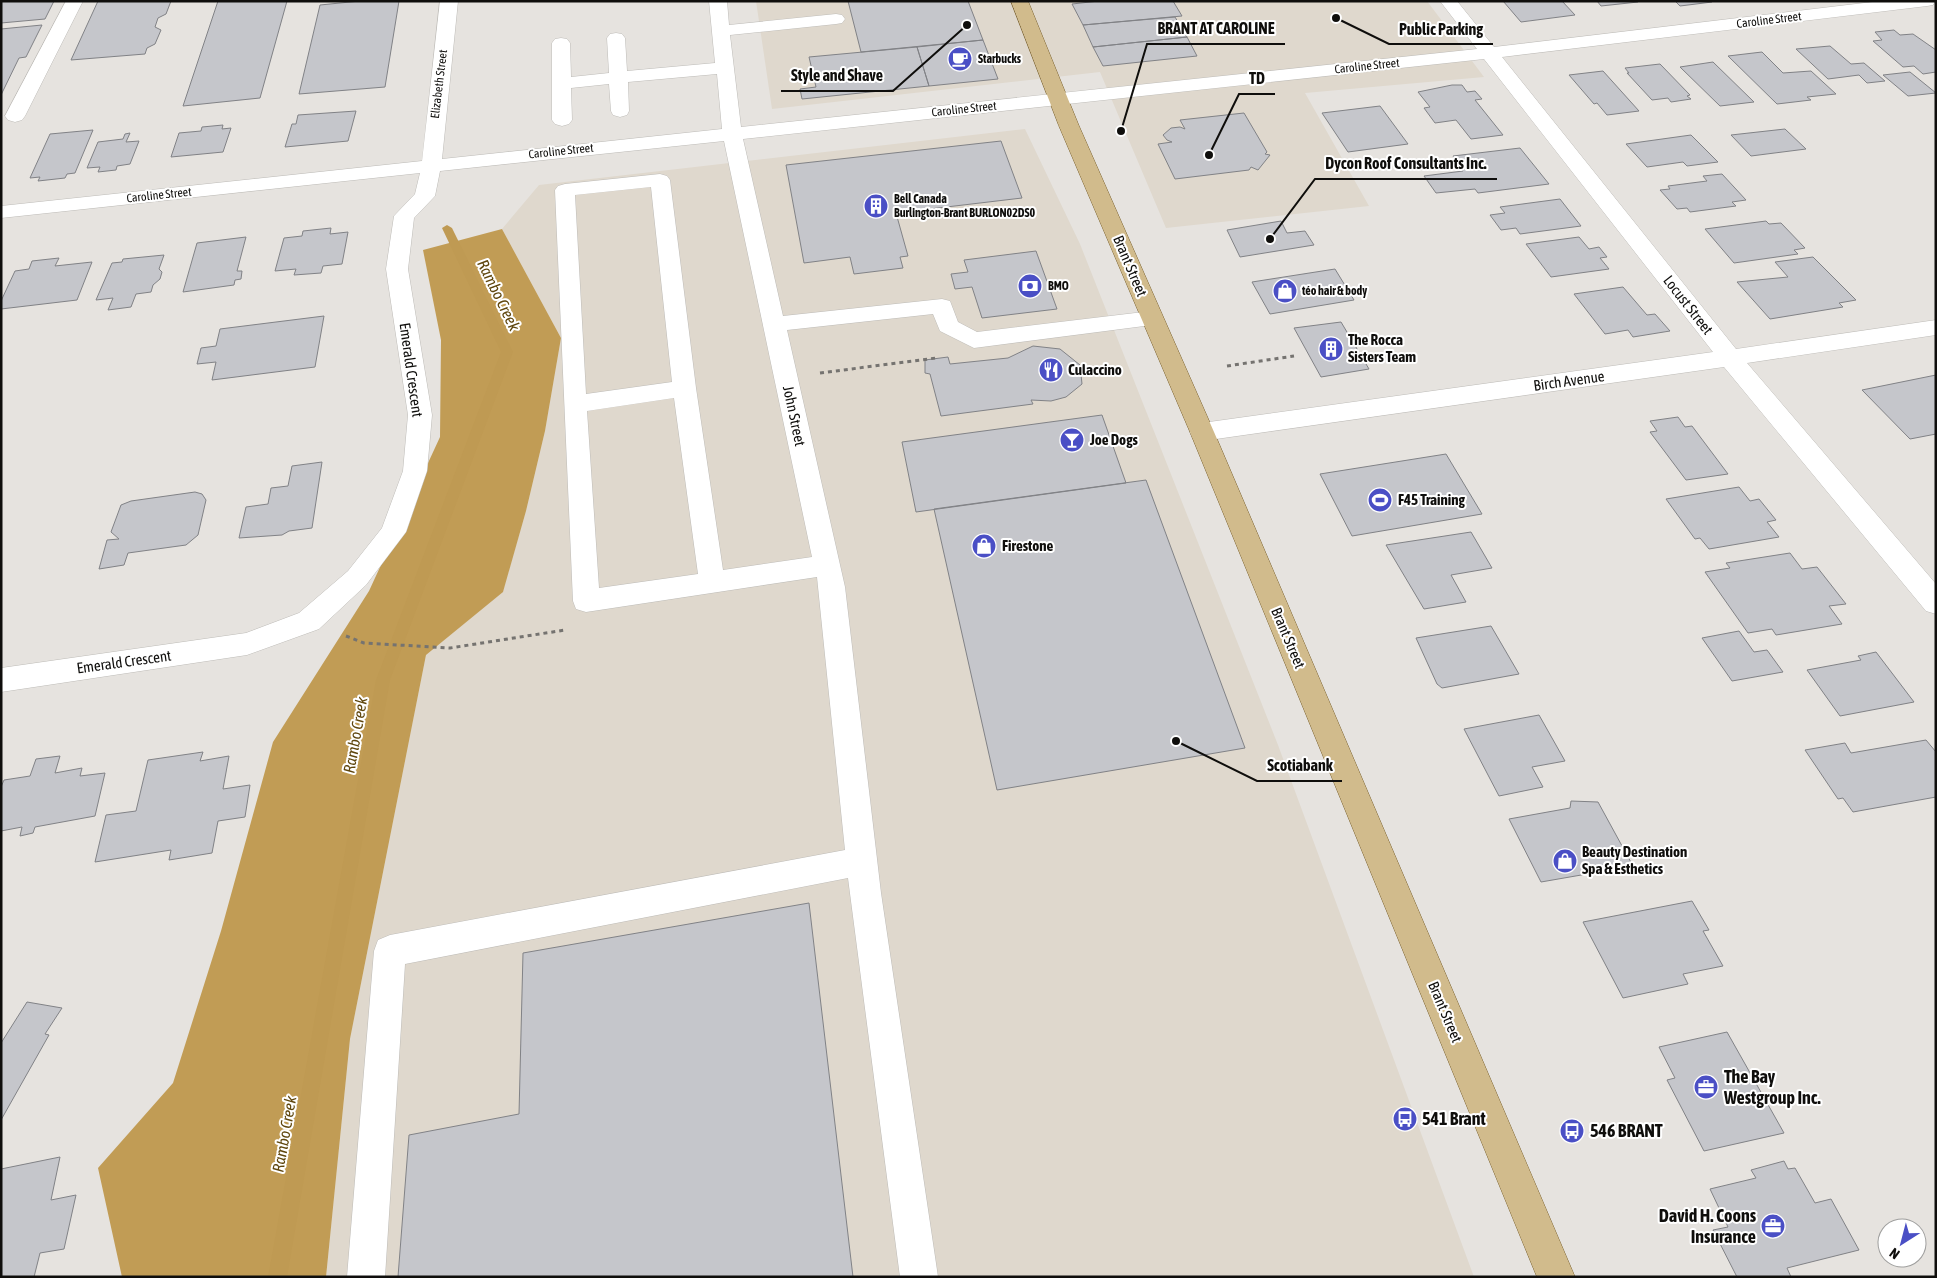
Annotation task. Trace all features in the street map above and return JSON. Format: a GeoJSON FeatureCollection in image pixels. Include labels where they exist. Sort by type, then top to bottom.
{"type":"FeatureCollection","features":[{"type":"Feature","properties":{"kind":"main road","name":"Brant Street"},"geometry":{"type":"LineString","coordinates":[[1019,1],[1058,100],[1202,432],[1556,1277]]}},
{"type":"Feature","properties":{"kind":"street"},"geometry":{"type":"LineString","coordinates":[[14,116],[75,1]]}},
{"type":"Feature","properties":{"kind":"street","name":"Elizabeth Street"},"geometry":{"type":"LineString","coordinates":[[430,166],[449,1]]}},
{"type":"Feature","properties":{"kind":"street","name":"John Street"},"geometry":{"type":"LineString","coordinates":[[718,1],[732,134],[832,587],[860,847],[919,1277]]}},
{"type":"Feature","properties":{"kind":"street","name":"Locust Street"},"geometry":{"type":"LineString","coordinates":[[1448,1],[1730,358],[1936,603]]}},
{"type":"Feature","properties":{"kind":"street","name":"Caroline Street"},"geometry":{"type":"LineString","coordinates":[[1,212],[1058,100],[1919,5]]}},
{"type":"Feature","properties":{"kind":"street"},"geometry":{"type":"LineString","coordinates":[[721,31],[836,19]]}},
{"type":"Feature","properties":{"kind":"street"},"geometry":{"type":"LineString","coordinates":[[616,38],[620,111]]}},
{"type":"Feature","properties":{"kind":"street"},"geometry":{"type":"LineString","coordinates":[[561,43],[562,120]]}},
{"type":"Feature","properties":{"kind":"street"},"geometry":{"type":"LineString","coordinates":[[561,83],[725,68]]}},
{"type":"Feature","properties":{"kind":"street","name":"Emerald Crescent"},"geometry":{"type":"LineString","coordinates":[[1,680],[247,644],[309,621],[357,578],[393,532],[415,471],[420,415],[397,269],[404,216],[425,196],[430,166]]}},
{"type":"Feature","properties":{"kind":"street"},"geometry":{"type":"LineString","coordinates":[[712,582],[684,388],[660,180],[566,190],[586,601],[827,565]]}},
{"type":"Feature","properties":{"kind":"street"},"geometry":{"type":"LineString","coordinates":[[774,324],[942,306],[948,326],[974,340],[1152,318]]}},
{"type":"Feature","properties":{"kind":"street","name":"Birch Avenue"},"geometry":{"type":"LineString","coordinates":[[1202,432],[1730,358],[1936,327]]}},
{"type":"Feature","properties":{"kind":"street"},"geometry":{"type":"LineString","coordinates":[[575,404],[684,388]]}},
{"type":"Feature","properties":{"kind":"street"},"geometry":{"type":"LineString","coordinates":[[366,1277],[390,950],[860,847]]}},
{"type":"Feature","properties":{"kind":"path"},"geometry":{"type":"LineString","coordinates":[[1227,366],[1294,356]]}},
{"type":"Feature","properties":{"kind":"path"},"geometry":{"type":"LineString","coordinates":[[364,643],[419,645]]}},
{"type":"Feature","properties":{"kind":"shaded area"},"geometry":{"type":"Polygon","coordinates":[[[756,1],[1427,1],[1484,77],[1305,93],[1369,206],[1166,228],[1100,72],[772,109],[756,1]]]}},
{"type":"Feature","properties":{"kind":"shaded area"},"geometry":{"type":"Polygon","coordinates":[[[1025,129],[1080,244],[1278,745],[1474,1277],[326,1277],[350,1039],[426,655],[503,591],[526,511],[545,431],[561,338],[502,229],[539,185],[1025,129]]]}},
{"type":"Feature","properties":{"kind":"shaded area"},"geometry":{"type":"Polygon","coordinates":[[[502,229],[561,338],[545,431],[526,511],[503,592],[426,655],[350,1039],[326,1277],[122,1277],[98,1168],[173,1083],[221,931],[273,742],[369,591],[440,437],[441,340],[423,250],[502,229]]]}},
{"type":"Feature","properties":{"kind":"building"},"geometry":{"type":"Polygon","coordinates":[[[1,1],[54,1],[45,19],[1,23],[1,1]]]}},
{"type":"Feature","properties":{"kind":"building"},"geometry":{"type":"Polygon","coordinates":[[[98,1],[171,1],[166,14],[158,18],[155,27],[161,30],[155,44],[147,48],[145,54],[71,60],[98,1]]]}},
{"type":"Feature","properties":{"kind":"building"},"geometry":{"type":"Polygon","coordinates":[[[218,1],[287,1],[260,98],[183,106],[218,1]]]}},
{"type":"Feature","properties":{"kind":"building"},"geometry":{"type":"Polygon","coordinates":[[[360,1],[399,1],[385,87],[299,94],[320,5],[360,1]]]}},
{"type":"Feature","properties":{"kind":"building"},"geometry":{"type":"Polygon","coordinates":[[[848,1],[968,1],[983,40],[861,52],[848,1]]]}},
{"type":"Feature","properties":{"kind":"building"},"geometry":{"type":"Polygon","coordinates":[[[1099,1],[1173,1],[1182,16],[1083,25],[1072,4],[1099,1]]]}},
{"type":"Feature","properties":{"kind":"building"},"geometry":{"type":"Polygon","coordinates":[[[1503,1],[1562,1],[1575,15],[1521,22],[1503,1]]]}},
{"type":"Feature","properties":{"kind":"building"},"geometry":{"type":"Polygon","coordinates":[[[1597,1],[1637,1],[1638,2],[1601,6],[1597,1]]]}},
{"type":"Feature","properties":{"kind":"building"},"geometry":{"type":"Polygon","coordinates":[[[1675,1],[1712,1],[1712,2],[1680,6],[1675,1]]]}},
{"type":"Feature","properties":{"kind":"building"},"geometry":{"type":"Polygon","coordinates":[[[1175,17],[1187,37],[1093,47],[1083,25],[1175,17]]]}},
{"type":"Feature","properties":{"kind":"building"},"geometry":{"type":"Polygon","coordinates":[[[42,25],[26,57],[19,58],[1,95],[1,29],[42,25]]]}},
{"type":"Feature","properties":{"kind":"building"},"geometry":{"type":"Polygon","coordinates":[[[1894,30],[1900,35],[1913,34],[1936,50],[1936,72],[1923,74],[1914,66],[1903,67],[1873,41],[1882,40],[1875,32],[1894,30]]]}},
{"type":"Feature","properties":{"kind":"building"},"geometry":{"type":"Polygon","coordinates":[[[1187,37],[1197,56],[1103,66],[1093,47],[1187,37]]]}},
{"type":"Feature","properties":{"kind":"building"},"geometry":{"type":"Polygon","coordinates":[[[983,40],[998,79],[929,86],[917,47],[983,40]]]}},
{"type":"Feature","properties":{"kind":"building"},"geometry":{"type":"Polygon","coordinates":[[[1830,46],[1851,64],[1864,63],[1885,81],[1867,83],[1859,75],[1828,79],[1796,49],[1830,46]]]}},
{"type":"Feature","properties":{"kind":"building"},"geometry":{"type":"Polygon","coordinates":[[[917,47],[929,86],[802,99],[800,89],[816,87],[809,57],[917,47]]]}},
{"type":"Feature","properties":{"kind":"building"},"geometry":{"type":"Polygon","coordinates":[[[1762,52],[1783,73],[1811,71],[1836,94],[1807,97],[1811,100],[1777,104],[1728,56],[1762,52]]]}},
{"type":"Feature","properties":{"kind":"building"},"geometry":{"type":"Polygon","coordinates":[[[1713,62],[1754,102],[1720,106],[1680,67],[1713,62]]]}},
{"type":"Feature","properties":{"kind":"building"},"geometry":{"type":"Polygon","coordinates":[[[1660,64],[1690,95],[1687,96],[1691,99],[1671,102],[1668,98],[1652,100],[1627,73],[1629,73],[1625,68],[1660,64]]]}},
{"type":"Feature","properties":{"kind":"building"},"geometry":{"type":"Polygon","coordinates":[[[1603,71],[1639,111],[1607,115],[1597,103],[1594,104],[1569,75],[1603,71]]]}},
{"type":"Feature","properties":{"kind":"building"},"geometry":{"type":"Polygon","coordinates":[[[1910,72],[1936,93],[1908,96],[1883,75],[1910,72]]]}},
{"type":"Feature","properties":{"kind":"building"},"geometry":{"type":"Polygon","coordinates":[[[1452,85],[1462,85],[1467,92],[1475,91],[1482,99],[1475,100],[1503,135],[1471,139],[1456,120],[1435,123],[1424,108],[1430,107],[1418,92],[1452,85]]]}},
{"type":"Feature","properties":{"kind":"building"},"geometry":{"type":"Polygon","coordinates":[[[1380,106],[1408,144],[1348,152],[1322,113],[1380,106]]]}},
{"type":"Feature","properties":{"kind":"building"},"geometry":{"type":"Polygon","coordinates":[[[356,111],[348,141],[285,147],[292,124],[296,124],[298,115],[356,111]]]}},
{"type":"Feature","properties":{"kind":"building"},"geometry":{"type":"Polygon","coordinates":[[[1244,113],[1267,152],[1265,154],[1270,155],[1258,170],[1251,167],[1249,170],[1175,179],[1158,144],[1172,142],[1163,135],[1171,128],[1180,127],[1185,129],[1180,120],[1244,113]]]}},
{"type":"Feature","properties":{"kind":"building"},"geometry":{"type":"Polygon","coordinates":[[[223,125],[222,129],[231,128],[223,152],[171,157],[179,133],[201,131],[202,127],[223,125]]]}},
{"type":"Feature","properties":{"kind":"building"},"geometry":{"type":"Polygon","coordinates":[[[1785,129],[1806,149],[1751,156],[1731,135],[1785,129]]]}},
{"type":"Feature","properties":{"kind":"building"},"geometry":{"type":"Polygon","coordinates":[[[93,130],[75,173],[67,174],[65,178],[38,181],[40,177],[30,178],[50,134],[93,130]]]}},
{"type":"Feature","properties":{"kind":"building"},"geometry":{"type":"Polygon","coordinates":[[[130,133],[126,142],[139,141],[130,164],[117,166],[116,170],[98,172],[100,167],[87,168],[98,142],[123,139],[125,134],[130,133]]]}},
{"type":"Feature","properties":{"kind":"building"},"geometry":{"type":"Polygon","coordinates":[[[1691,135],[1718,162],[1687,166],[1683,162],[1647,167],[1626,144],[1691,135]]]}},
{"type":"Feature","properties":{"kind":"building","name":"Bell Canada Burlington-Brant BURLON02DS0"},"geometry":{"type":"Polygon","coordinates":[[[1001,141],[1022,198],[896,213],[908,256],[900,257],[903,268],[854,274],[850,257],[804,263],[786,165],[1001,141]]]}},
{"type":"Feature","properties":{"kind":"building"},"geometry":{"type":"Polygon","coordinates":[[[1520,148],[1549,184],[1478,193],[1475,189],[1436,193],[1424,176],[1463,171],[1453,156],[1520,148]]]}},
{"type":"Feature","properties":{"kind":"building"},"geometry":{"type":"Polygon","coordinates":[[[1722,174],[1746,200],[1732,202],[1736,206],[1690,212],[1687,208],[1677,209],[1660,190],[1670,189],[1668,186],[1707,181],[1703,176],[1722,174]]]}},
{"type":"Feature","properties":{"kind":"building"},"geometry":{"type":"Polygon","coordinates":[[[1560,199],[1581,226],[1520,234],[1516,228],[1501,230],[1490,215],[1505,213],[1500,207],[1560,199]]]}},
{"type":"Feature","properties":{"kind":"building"},"geometry":{"type":"Polygon","coordinates":[[[1281,221],[1287,233],[1305,231],[1314,245],[1240,257],[1227,230],[1281,221]]]}},
{"type":"Feature","properties":{"kind":"building"},"geometry":{"type":"Polygon","coordinates":[[[1766,221],[1769,224],[1781,223],[1805,248],[1794,250],[1798,254],[1734,263],[1705,229],[1766,221]]]}},
{"type":"Feature","properties":{"kind":"building"},"geometry":{"type":"Polygon","coordinates":[[[331,228],[330,234],[348,232],[342,264],[323,266],[321,273],[294,275],[296,269],[275,271],[284,238],[302,236],[303,231],[331,228]]]}},
{"type":"Feature","properties":{"kind":"building"},"geometry":{"type":"Polygon","coordinates":[[[246,237],[237,271],[242,271],[241,279],[235,280],[234,285],[183,292],[197,243],[246,237]]]}},
{"type":"Feature","properties":{"kind":"building"},"geometry":{"type":"Polygon","coordinates":[[[1579,237],[1589,249],[1599,247],[1607,257],[1600,258],[1609,269],[1551,277],[1526,244],[1579,237]]]}},
{"type":"Feature","properties":{"kind":"building"},"geometry":{"type":"Polygon","coordinates":[[[1036,251],[1057,309],[982,318],[972,287],[955,289],[951,274],[968,272],[964,260],[1036,251]]]}},
{"type":"Feature","properties":{"kind":"building"},"geometry":{"type":"Polygon","coordinates":[[[164,255],[159,269],[162,272],[160,279],[153,285],[151,292],[136,294],[131,307],[108,310],[113,298],[96,300],[112,263],[122,262],[123,259],[164,255]]]}},
{"type":"Feature","properties":{"kind":"building"},"geometry":{"type":"Polygon","coordinates":[[[1813,257],[1856,300],[1839,303],[1843,307],[1770,319],[1737,282],[1788,277],[1775,262],[1813,257]]]}},
{"type":"Feature","properties":{"kind":"building"},"geometry":{"type":"Polygon","coordinates":[[[59,258],[55,266],[92,262],[77,300],[1,309],[1,301],[15,271],[29,269],[32,261],[59,258]]]}},
{"type":"Feature","properties":{"kind":"building"},"geometry":{"type":"Polygon","coordinates":[[[1335,269],[1354,300],[1270,314],[1252,282],[1335,269]]]}},
{"type":"Feature","properties":{"kind":"building"},"geometry":{"type":"Polygon","coordinates":[[[1623,287],[1647,315],[1655,314],[1670,331],[1633,337],[1628,330],[1605,334],[1574,294],[1623,287]]]}},
{"type":"Feature","properties":{"kind":"building"},"geometry":{"type":"Polygon","coordinates":[[[324,316],[315,367],[212,380],[216,362],[197,364],[201,348],[216,346],[220,329],[324,316]]]}},
{"type":"Feature","properties":{"kind":"building","name":"The Rocca Sisters Team"},"geometry":{"type":"Polygon","coordinates":[[[1341,322],[1369,369],[1321,377],[1294,328],[1341,322]]]}},
{"type":"Feature","properties":{"kind":"building"},"geometry":{"type":"Polygon","coordinates":[[[1033,346],[1060,349],[1080,365],[1082,384],[1066,397],[1051,401],[1031,400],[1033,404],[941,416],[930,374],[925,373],[925,360],[948,357],[950,364],[1008,358],[1033,346]]]}},
{"type":"Feature","properties":{"kind":"building"},"geometry":{"type":"Polygon","coordinates":[[[1936,375],[1936,434],[1910,439],[1862,390],[1936,375]]]}},
{"type":"Feature","properties":{"kind":"building"},"geometry":{"type":"Polygon","coordinates":[[[1102,415],[1126,483],[916,512],[902,442],[1102,415]]]}},
{"type":"Feature","properties":{"kind":"building"},"geometry":{"type":"Polygon","coordinates":[[[1678,417],[1685,427],[1692,426],[1728,474],[1686,480],[1650,432],[1657,431],[1650,421],[1678,417]]]}},
{"type":"Feature","properties":{"kind":"building"},"geometry":{"type":"Polygon","coordinates":[[[1446,454],[1482,514],[1352,536],[1320,474],[1446,454]]]}},
{"type":"Feature","properties":{"kind":"building"},"geometry":{"type":"Polygon","coordinates":[[[322,462],[312,528],[289,531],[282,535],[239,538],[246,507],[268,504],[271,488],[288,486],[292,466],[322,462]]]}},
{"type":"Feature","properties":{"kind":"building"},"geometry":{"type":"Polygon","coordinates":[[[1146,480],[1245,748],[997,790],[934,509],[1146,480]]]}},
{"type":"Feature","properties":{"kind":"building"},"geometry":{"type":"Polygon","coordinates":[[[1739,487],[1750,501],[1759,499],[1776,520],[1767,522],[1779,537],[1709,549],[1700,538],[1695,539],[1666,499],[1739,487]]]}},
{"type":"Feature","properties":{"kind":"building"},"geometry":{"type":"Polygon","coordinates":[[[195,492],[202,494],[206,500],[198,535],[186,545],[128,553],[124,565],[99,569],[107,540],[119,539],[111,532],[121,505],[131,501],[195,492]]]}},
{"type":"Feature","properties":{"kind":"building"},"geometry":{"type":"Polygon","coordinates":[[[1471,532],[1492,568],[1451,575],[1466,602],[1424,609],[1386,545],[1471,532]]]}},
{"type":"Feature","properties":{"kind":"building"},"geometry":{"type":"Polygon","coordinates":[[[1790,553],[1802,569],[1817,567],[1846,604],[1829,606],[1842,624],[1776,635],[1772,629],[1748,633],[1705,572],[1730,568],[1726,563],[1790,553]]]}},
{"type":"Feature","properties":{"kind":"building"},"geometry":{"type":"Polygon","coordinates":[[[1491,626],[1519,674],[1442,688],[1437,684],[1416,638],[1491,626]]]}},
{"type":"Feature","properties":{"kind":"building"},"geometry":{"type":"Polygon","coordinates":[[[1739,631],[1754,652],[1767,650],[1783,672],[1732,681],[1702,638],[1739,631]]]}},
{"type":"Feature","properties":{"kind":"building"},"geometry":{"type":"Polygon","coordinates":[[[1876,652],[1914,702],[1840,716],[1807,670],[1861,660],[1858,656],[1876,652]]]}},
{"type":"Feature","properties":{"kind":"building"},"geometry":{"type":"Polygon","coordinates":[[[1539,715],[1565,761],[1532,767],[1543,787],[1499,796],[1464,729],[1539,715]]]}},
{"type":"Feature","properties":{"kind":"building"},"geometry":{"type":"Polygon","coordinates":[[[1926,740],[1936,752],[1936,797],[1853,812],[1843,798],[1838,799],[1805,750],[1845,743],[1851,753],[1926,740]]]}},
{"type":"Feature","properties":{"kind":"building"},"geometry":{"type":"Polygon","coordinates":[[[203,752],[200,761],[229,756],[223,789],[250,785],[245,817],[218,821],[212,853],[169,860],[171,850],[95,862],[106,815],[136,811],[148,760],[203,752]]]}},
{"type":"Feature","properties":{"kind":"building"},"geometry":{"type":"Polygon","coordinates":[[[60,756],[55,773],[82,768],[80,776],[105,773],[95,816],[35,827],[33,833],[20,836],[22,827],[1,831],[1,787],[4,780],[30,776],[36,759],[60,756]]]}},
{"type":"Feature","properties":{"kind":"building"},"geometry":{"type":"Polygon","coordinates":[[[1571,801],[1598,802],[1633,866],[1541,882],[1509,819],[1570,808],[1571,801]]]}},
{"type":"Feature","properties":{"kind":"building"},"geometry":{"type":"Polygon","coordinates":[[[1692,901],[1709,930],[1703,931],[1723,966],[1683,974],[1688,984],[1623,998],[1583,922],[1692,901]]]}},
{"type":"Feature","properties":{"kind":"building"},"geometry":{"type":"Polygon","coordinates":[[[809,903],[853,1277],[398,1277],[409,1135],[519,1114],[523,953],[809,903]]]}},
{"type":"Feature","properties":{"kind":"building"},"geometry":{"type":"Polygon","coordinates":[[[27,1002],[62,1008],[45,1034],[49,1035],[1,1120],[1,1043],[27,1002]]]}},
{"type":"Feature","properties":{"kind":"building"},"geometry":{"type":"Polygon","coordinates":[[[1727,1032],[1784,1133],[1704,1151],[1667,1080],[1675,1078],[1659,1047],[1727,1032]]]}},
{"type":"Feature","properties":{"kind":"building"},"geometry":{"type":"Polygon","coordinates":[[[60,1157],[51,1200],[76,1195],[64,1249],[40,1253],[34,1277],[1,1277],[1,1169],[60,1157]]]}},
{"type":"Feature","properties":{"kind":"building"},"geometry":{"type":"Polygon","coordinates":[[[1784,1161],[1788,1169],[1795,1168],[1815,1203],[1831,1199],[1859,1250],[1787,1268],[1791,1277],[1737,1277],[1713,1230],[1728,1227],[1710,1189],[1756,1178],[1751,1170],[1784,1161]]]}},
{"type":"Feature","properties":{"kind":"waterway","name":"Rambo Creek"},"geometry":{"type":"LineString","coordinates":[[277,1277],[383,680],[507,352],[447,228]]}},
{"type":"Feature","properties":{"kind":"place","name":"Public Parking"},"geometry":{"type":"Point","coordinates":[1336,18]}},
{"type":"Feature","properties":{"kind":"place","name":"Style and Shave"},"geometry":{"type":"Point","coordinates":[967,25]}},
{"type":"Feature","properties":{"kind":"place","name":"Starbucks"},"geometry":{"type":"Point","coordinates":[960,59]}},
{"type":"Feature","properties":{"kind":"place","name":"BRANT AT CAROLINE"},"geometry":{"type":"Point","coordinates":[1121,131]}},
{"type":"Feature","properties":{"kind":"place","name":"TD"},"geometry":{"type":"Point","coordinates":[1209,155]}},
{"type":"Feature","properties":{"kind":"place","name":"Bell Canada Burlington-Brant BURLON02DS0"},"geometry":{"type":"Point","coordinates":[876,206]}},
{"type":"Feature","properties":{"kind":"place","name":"Dycon Roof Consultants Inc."},"geometry":{"type":"Point","coordinates":[1270,239]}},
{"type":"Feature","properties":{"kind":"place","name":"BMO"},"geometry":{"type":"Point","coordinates":[1030,286]}},
{"type":"Feature","properties":{"kind":"place","name":"téo hair & body"},"geometry":{"type":"Point","coordinates":[1285,291]}},
{"type":"Feature","properties":{"kind":"place","name":"The Rocca Sisters Team"},"geometry":{"type":"Point","coordinates":[1331,349]}},
{"type":"Feature","properties":{"kind":"place","name":"Culaccino"},"geometry":{"type":"Point","coordinates":[1051,370]}},
{"type":"Feature","properties":{"kind":"place","name":"Joe Dogs"},"geometry":{"type":"Point","coordinates":[1072,440]}},
{"type":"Feature","properties":{"kind":"place","name":"F45 Training"},"geometry":{"type":"Point","coordinates":[1380,500]}},
{"type":"Feature","properties":{"kind":"place","name":"Firestone"},"geometry":{"type":"Point","coordinates":[984,546]}},
{"type":"Feature","properties":{"kind":"place","name":"Scotiabank"},"geometry":{"type":"Point","coordinates":[1176,741]}},
{"type":"Feature","properties":{"kind":"place","name":"Beauty Destination Spa & Esthetics"},"geometry":{"type":"Point","coordinates":[1565,861]}},
{"type":"Feature","properties":{"kind":"place","name":"The Bay Westgroup Inc."},"geometry":{"type":"Point","coordinates":[1706,1087]}},
{"type":"Feature","properties":{"kind":"place","name":"541 Brant"},"geometry":{"type":"Point","coordinates":[1405,1119]}},
{"type":"Feature","properties":{"kind":"place","name":"546 BRANT"},"geometry":{"type":"Point","coordinates":[1572,1131]}},
{"type":"Feature","properties":{"kind":"place","name":"David H. Coons Insurance"},"geometry":{"type":"Point","coordinates":[1773,1226]}}]}
